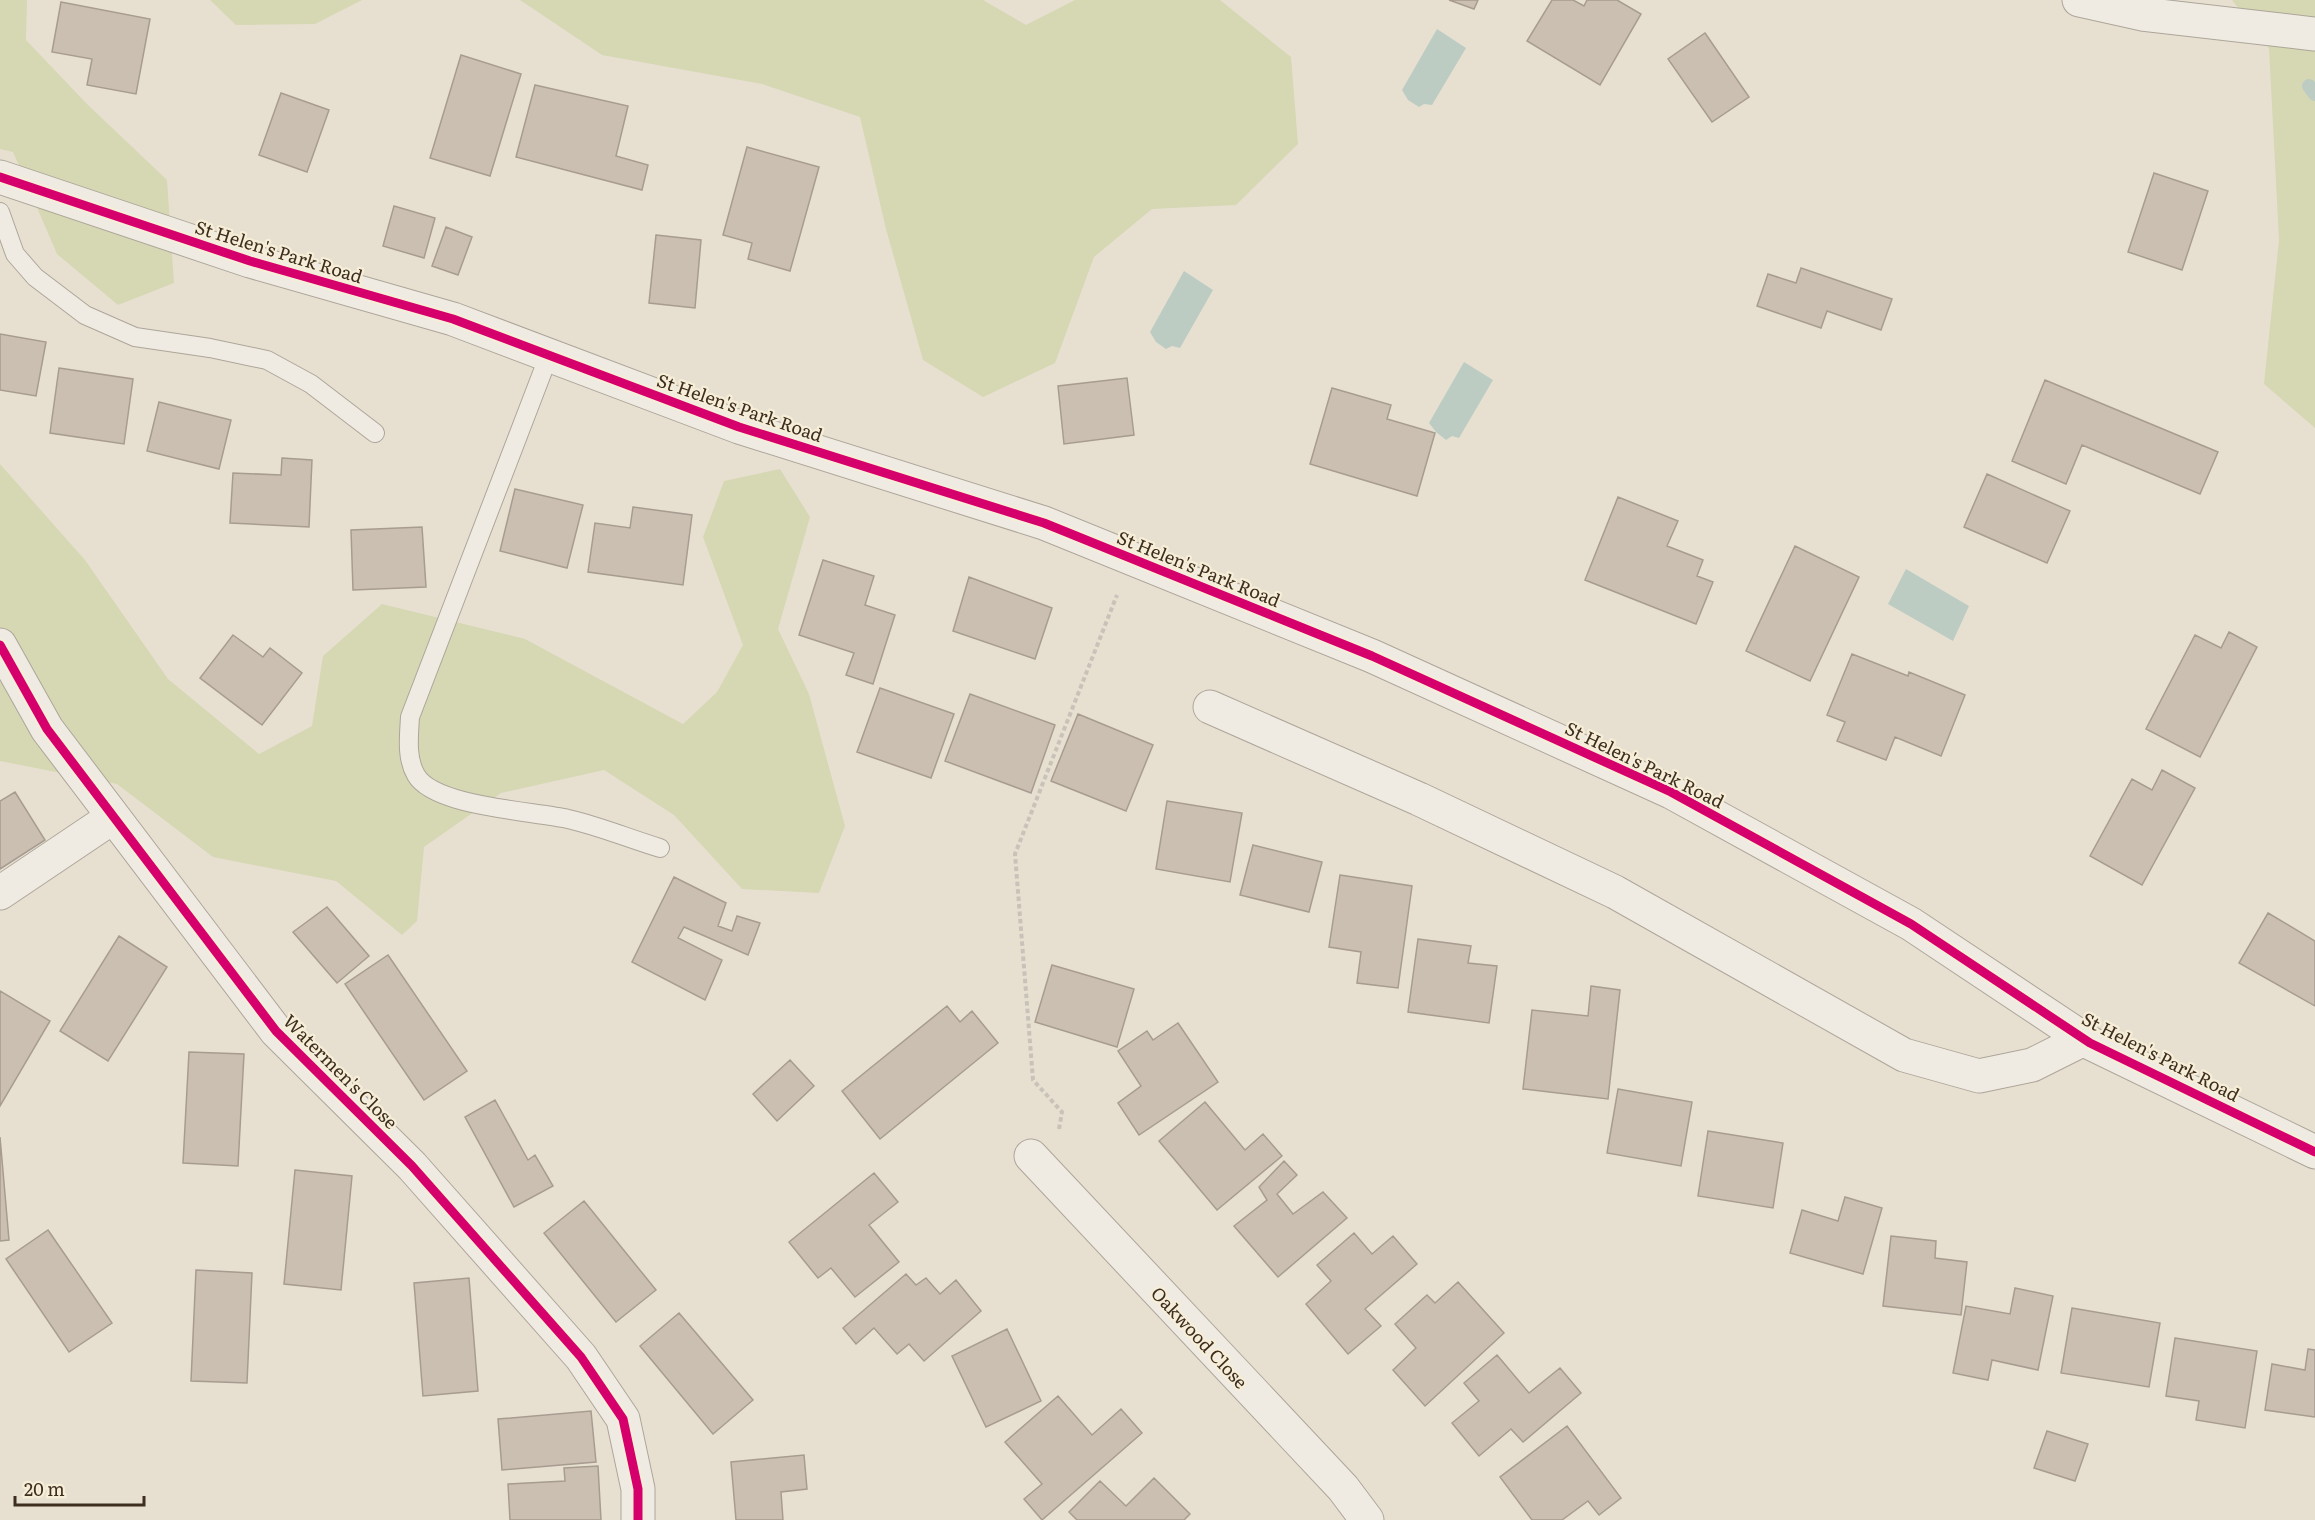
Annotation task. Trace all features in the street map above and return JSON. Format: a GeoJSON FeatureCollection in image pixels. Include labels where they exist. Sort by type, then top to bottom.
{"type":"FeatureCollection","features":[{"type":"Feature","properties":{"kind":"street"},"geometry":{"type":"LineString","coordinates":[[2079,0],[2142,14],[2315,34]]}},
{"type":"Feature","properties":{"kind":"street","name":"St Helen's Park Road"},"geometry":{"type":"LineString","coordinates":[[0,177],[250,261],[453,319],[739,427],[1044,523],[1372,656],[1671,792],[1911,924],[2084,1039],[2315,1152]]}},
{"type":"Feature","properties":{"kind":"street","name":"Watermen's Close"},"geometry":{"type":"LineString","coordinates":[[0,645],[47,729],[276,1030],[412,1166],[581,1357],[623,1419],[638,1489],[638,1520]]}},
{"type":"Feature","properties":{"kind":"street"},"geometry":{"type":"LineString","coordinates":[[1210,707],[1419,799],[1615,892],[1904,1055],[1979,1076],[2032,1065],[2084,1039]]}},
{"type":"Feature","properties":{"kind":"street"},"geometry":{"type":"LineString","coordinates":[[0,892],[113,817]]}},
{"type":"Feature","properties":{"kind":"street","name":"Oakwood Close"},"geometry":{"type":"LineString","coordinates":[[1041,1167],[1343,1488],[1367,1520]]}},
{"type":"Feature","properties":{"kind":"lane"},"geometry":{"type":"LineString","coordinates":[[0,212],[15,254],[35,277],[85,315],[135,337],[210,348],[267,360],[311,384],[375,433]]}},
{"type":"Feature","properties":{"kind":"lane"},"geometry":{"type":"LineString","coordinates":[[549,355],[410,717],[409,748],[417,776],[433,791],[501,808],[568,819],[660,848]]}},
{"type":"Feature","properties":{"kind":"path"},"geometry":{"type":"LineString","coordinates":[[1041,1167],[1062,1112],[1033,1080],[1015,854],[1132,558]]}},
{"type":"Feature","properties":{"kind":"green space"},"geometry":{"type":"Polygon","coordinates":[[[0,0],[27,0],[26,40],[87,104],[167,180],[174,283],[118,305],[57,254],[13,152],[0,149],[0,0]]]}},
{"type":"Feature","properties":{"kind":"green space"},"geometry":{"type":"Polygon","coordinates":[[[210,0],[362,0],[315,24],[236,25],[210,0]]]}},
{"type":"Feature","properties":{"kind":"green space"},"geometry":{"type":"Polygon","coordinates":[[[520,0],[983,0],[1026,25],[1075,0],[1220,0],[1291,57],[1298,144],[1236,205],[1152,209],[1094,257],[1055,363],[983,397],[923,360],[886,229],[860,117],[762,84],[602,55],[520,0]]]}},
{"type":"Feature","properties":{"kind":"green space"},"geometry":{"type":"Polygon","coordinates":[[[2232,0],[2315,0],[2315,428],[2264,384],[2279,240],[2269,48],[2232,0]]]}},
{"type":"Feature","properties":{"kind":"green space"},"geometry":{"type":"Polygon","coordinates":[[[0,464],[85,560],[168,679],[259,754],[312,726],[323,656],[382,604],[525,639],[683,724],[717,692],[743,645],[703,537],[724,481],[780,469],[810,517],[778,629],[809,694],[845,826],[819,893],[742,889],[674,815],[604,770],[501,793],[424,847],[417,921],[402,935],[336,881],[213,857],[117,784],[0,761],[0,464]]]}},
{"type":"Feature","properties":{"kind":"shaded area"},"geometry":{"type":"Polygon","coordinates":[[[1437,29],[1466,48],[1432,105],[1424,104],[1419,107],[1408,100],[1402,90],[1437,29]]]}},
{"type":"Feature","properties":{"kind":"shaded area"},"geometry":{"type":"Polygon","coordinates":[[[1184,271],[1213,290],[1180,348],[1172,346],[1166,349],[1156,342],[1150,332],[1184,271]]]}},
{"type":"Feature","properties":{"kind":"shaded area"},"geometry":{"type":"Polygon","coordinates":[[[1464,362],[1493,380],[1459,438],[1452,436],[1446,440],[1429,423],[1464,362]]]}},
{"type":"Feature","properties":{"kind":"shaded area"},"geometry":{"type":"Polygon","coordinates":[[[1906,569],[1969,606],[1953,641],[1888,604],[1906,569]]]}},
{"type":"Feature","properties":{"kind":"building"},"geometry":{"type":"Polygon","coordinates":[[[1449,0],[1478,0],[1474,9],[1449,0]]]}},
{"type":"Feature","properties":{"kind":"building"},"geometry":{"type":"Polygon","coordinates":[[[1552,0],[1573,0],[1584,6],[1587,0],[1617,0],[1641,14],[1600,85],[1527,41],[1552,0]]]}},
{"type":"Feature","properties":{"kind":"building"},"geometry":{"type":"Polygon","coordinates":[[[61,2],[150,19],[136,94],[87,85],[92,59],[52,52],[61,2]]]}},
{"type":"Feature","properties":{"kind":"building"},"geometry":{"type":"Polygon","coordinates":[[[1705,33],[1749,97],[1712,122],[1668,59],[1705,33]]]}},
{"type":"Feature","properties":{"kind":"building"},"geometry":{"type":"Polygon","coordinates":[[[461,55],[521,74],[490,176],[430,158],[461,55]]]}},
{"type":"Feature","properties":{"kind":"building"},"geometry":{"type":"Polygon","coordinates":[[[535,85],[628,106],[616,156],[648,165],[642,190],[516,157],[535,85]]]}},
{"type":"Feature","properties":{"kind":"building"},"geometry":{"type":"Polygon","coordinates":[[[281,93],[329,110],[307,172],[259,155],[281,93]]]}},
{"type":"Feature","properties":{"kind":"building"},"geometry":{"type":"Polygon","coordinates":[[[747,147],[819,167],[790,271],[748,259],[752,243],[723,235],[747,147]]]}},
{"type":"Feature","properties":{"kind":"building"},"geometry":{"type":"Polygon","coordinates":[[[2154,173],[2208,191],[2182,270],[2128,252],[2154,173]]]}},
{"type":"Feature","properties":{"kind":"building"},"geometry":{"type":"Polygon","coordinates":[[[394,206],[435,218],[424,258],[383,246],[394,206]]]}},
{"type":"Feature","properties":{"kind":"building"},"geometry":{"type":"Polygon","coordinates":[[[446,227],[472,237],[458,275],[432,266],[446,227]]]}},
{"type":"Feature","properties":{"kind":"building"},"geometry":{"type":"Polygon","coordinates":[[[656,235],[701,240],[695,308],[649,303],[656,235]]]}},
{"type":"Feature","properties":{"kind":"building"},"geometry":{"type":"Polygon","coordinates":[[[1801,268],[1892,299],[1881,330],[1827,311],[1821,328],[1757,306],[1768,274],[1796,283],[1801,268]]]}},
{"type":"Feature","properties":{"kind":"building"},"geometry":{"type":"Polygon","coordinates":[[[0,334],[46,342],[36,396],[0,390],[0,334]]]}},
{"type":"Feature","properties":{"kind":"building"},"geometry":{"type":"Polygon","coordinates":[[[59,368],[133,379],[124,444],[50,433],[59,368]]]}},
{"type":"Feature","properties":{"kind":"building"},"geometry":{"type":"Polygon","coordinates":[[[1127,378],[1134,435],[1064,444],[1058,386],[1127,378]]]}},
{"type":"Feature","properties":{"kind":"building"},"geometry":{"type":"Polygon","coordinates":[[[2045,380],[2218,452],[2200,494],[2082,445],[2066,484],[2012,461],[2045,380]]]}},
{"type":"Feature","properties":{"kind":"building"},"geometry":{"type":"Polygon","coordinates":[[[1332,388],[1391,405],[1387,419],[1435,433],[1417,496],[1310,464],[1332,388]]]}},
{"type":"Feature","properties":{"kind":"building"},"geometry":{"type":"Polygon","coordinates":[[[159,402],[231,420],[219,469],[147,451],[159,402]]]}},
{"type":"Feature","properties":{"kind":"building"},"geometry":{"type":"Polygon","coordinates":[[[282,458],[312,460],[309,527],[230,523],[233,473],[281,475],[282,458]]]}},
{"type":"Feature","properties":{"kind":"building"},"geometry":{"type":"Polygon","coordinates":[[[1987,474],[2070,511],[2047,563],[1964,527],[1987,474]]]}},
{"type":"Feature","properties":{"kind":"building"},"geometry":{"type":"Polygon","coordinates":[[[515,489],[583,505],[567,568],[500,551],[515,489]]]}},
{"type":"Feature","properties":{"kind":"building"},"geometry":{"type":"Polygon","coordinates":[[[1618,497],[1678,521],[1667,546],[1703,560],[1697,576],[1713,582],[1696,624],[1585,580],[1618,497]]]}},
{"type":"Feature","properties":{"kind":"building"},"geometry":{"type":"Polygon","coordinates":[[[633,507],[692,515],[683,585],[588,572],[595,523],[630,528],[633,507]]]}},
{"type":"Feature","properties":{"kind":"building"},"geometry":{"type":"Polygon","coordinates":[[[422,527],[426,587],[353,590],[351,530],[422,527]]]}},
{"type":"Feature","properties":{"kind":"building"},"geometry":{"type":"Polygon","coordinates":[[[1795,546],[1859,577],[1810,681],[1746,651],[1795,546]]]}},
{"type":"Feature","properties":{"kind":"building"},"geometry":{"type":"Polygon","coordinates":[[[823,560],[874,576],[865,605],[895,615],[873,684],[846,675],[854,653],[799,635],[823,560]]]}},
{"type":"Feature","properties":{"kind":"building"},"geometry":{"type":"Polygon","coordinates":[[[969,577],[1052,608],[1035,659],[953,631],[969,577]]]}},
{"type":"Feature","properties":{"kind":"building"},"geometry":{"type":"Polygon","coordinates":[[[2229,632],[2257,647],[2200,757],[2146,729],[2195,635],[2221,648],[2229,632]]]}},
{"type":"Feature","properties":{"kind":"building"},"geometry":{"type":"Polygon","coordinates":[[[233,635],[263,657],[270,648],[302,673],[262,725],[200,678],[233,635]]]}},
{"type":"Feature","properties":{"kind":"building"},"geometry":{"type":"Polygon","coordinates":[[[1852,654],[1908,676],[1909,672],[1965,695],[1941,756],[1895,737],[1886,760],[1837,741],[1845,722],[1827,715],[1852,654]]]}},
{"type":"Feature","properties":{"kind":"building"},"geometry":{"type":"Polygon","coordinates":[[[880,688],[954,714],[931,778],[857,752],[880,688]]]}},
{"type":"Feature","properties":{"kind":"building"},"geometry":{"type":"Polygon","coordinates":[[[970,694],[1055,725],[1031,793],[945,761],[970,694]]]}},
{"type":"Feature","properties":{"kind":"building"},"geometry":{"type":"Polygon","coordinates":[[[1078,714],[1153,745],[1126,811],[1051,781],[1078,714]]]}},
{"type":"Feature","properties":{"kind":"building"},"geometry":{"type":"Polygon","coordinates":[[[2162,770],[2195,788],[2142,885],[2090,856],[2132,779],[2152,790],[2162,770]]]}},
{"type":"Feature","properties":{"kind":"building"},"geometry":{"type":"Polygon","coordinates":[[[15,792],[45,840],[0,869],[0,801],[15,792]]]}},
{"type":"Feature","properties":{"kind":"building"},"geometry":{"type":"Polygon","coordinates":[[[1167,801],[1242,813],[1230,882],[1156,869],[1167,801]]]}},
{"type":"Feature","properties":{"kind":"building"},"geometry":{"type":"Polygon","coordinates":[[[1253,845],[1322,862],[1309,912],[1240,895],[1253,845]]]}},
{"type":"Feature","properties":{"kind":"building"},"geometry":{"type":"Polygon","coordinates":[[[1340,875],[1412,886],[1398,988],[1357,983],[1361,952],[1329,947],[1340,875]]]}},
{"type":"Feature","properties":{"kind":"building"},"geometry":{"type":"Polygon","coordinates":[[[674,877],[726,903],[718,926],[732,931],[737,916],[760,923],[748,955],[684,927],[678,938],[722,960],[705,1000],[632,962],[674,877]]]}},
{"type":"Feature","properties":{"kind":"building"},"geometry":{"type":"Polygon","coordinates":[[[327,907],[369,956],[337,983],[293,932],[327,907]]]}},
{"type":"Feature","properties":{"kind":"building"},"geometry":{"type":"Polygon","coordinates":[[[2268,913],[2315,941],[2315,1006],[2239,963],[2268,913]]]}},
{"type":"Feature","properties":{"kind":"building"},"geometry":{"type":"Polygon","coordinates":[[[119,936],[167,967],[108,1061],[60,1031],[119,936]]]}},
{"type":"Feature","properties":{"kind":"building"},"geometry":{"type":"Polygon","coordinates":[[[1418,939],[1471,946],[1468,963],[1497,966],[1489,1023],[1408,1012],[1418,939]]]}},
{"type":"Feature","properties":{"kind":"building"},"geometry":{"type":"Polygon","coordinates":[[[388,955],[467,1071],[424,1100],[345,984],[388,955]]]}},
{"type":"Feature","properties":{"kind":"building"},"geometry":{"type":"Polygon","coordinates":[[[1052,965],[1134,989],[1117,1047],[1035,1022],[1052,965]]]}},
{"type":"Feature","properties":{"kind":"building"},"geometry":{"type":"Polygon","coordinates":[[[1591,986],[1620,990],[1608,1099],[1523,1089],[1532,1010],[1588,1016],[1591,986]]]}},
{"type":"Feature","properties":{"kind":"building"},"geometry":{"type":"Polygon","coordinates":[[[0,991],[50,1021],[0,1106],[0,991]]]}},
{"type":"Feature","properties":{"kind":"building"},"geometry":{"type":"Polygon","coordinates":[[[947,1006],[960,1022],[972,1011],[998,1043],[880,1139],[842,1091],[947,1006]]]}},
{"type":"Feature","properties":{"kind":"building"},"geometry":{"type":"Polygon","coordinates":[[[1178,1023],[1218,1082],[1139,1135],[1118,1103],[1141,1086],[1118,1051],[1147,1031],[1153,1040],[1178,1023]]]}},
{"type":"Feature","properties":{"kind":"building"},"geometry":{"type":"Polygon","coordinates":[[[189,1052],[244,1054],[238,1166],[183,1163],[189,1052]]]}},
{"type":"Feature","properties":{"kind":"building"},"geometry":{"type":"Polygon","coordinates":[[[790,1060],[814,1086],[777,1121],[753,1094],[790,1060]]]}},
{"type":"Feature","properties":{"kind":"building"},"geometry":{"type":"Polygon","coordinates":[[[1618,1089],[1692,1102],[1681,1166],[1607,1153],[1618,1089]]]}},
{"type":"Feature","properties":{"kind":"building"},"geometry":{"type":"Polygon","coordinates":[[[495,1100],[528,1160],[535,1155],[553,1186],[514,1207],[465,1117],[495,1100]]]}},
{"type":"Feature","properties":{"kind":"building"},"geometry":{"type":"Polygon","coordinates":[[[1205,1102],[1245,1150],[1263,1134],[1282,1156],[1217,1210],[1159,1141],[1205,1102]]]}},
{"type":"Feature","properties":{"kind":"building"},"geometry":{"type":"Polygon","coordinates":[[[1708,1131],[1783,1143],[1773,1208],[1698,1196],[1708,1131]]]}},
{"type":"Feature","properties":{"kind":"building"},"geometry":{"type":"Polygon","coordinates":[[[0,1137],[9,1240],[0,1241],[0,1137]]]}},
{"type":"Feature","properties":{"kind":"building"},"geometry":{"type":"Polygon","coordinates":[[[1284,1161],[1297,1175],[1277,1194],[1293,1214],[1323,1192],[1347,1218],[1278,1277],[1234,1226],[1267,1200],[1259,1187],[1284,1161]]]}},
{"type":"Feature","properties":{"kind":"building"},"geometry":{"type":"Polygon","coordinates":[[[295,1170],[352,1176],[341,1290],[284,1284],[295,1170]]]}},
{"type":"Feature","properties":{"kind":"building"},"geometry":{"type":"Polygon","coordinates":[[[874,1173],[898,1202],[869,1225],[899,1262],[855,1297],[831,1268],[818,1278],[789,1242],[874,1173]]]}},
{"type":"Feature","properties":{"kind":"building"},"geometry":{"type":"Polygon","coordinates":[[[1845,1197],[1882,1208],[1863,1274],[1790,1253],[1802,1210],[1838,1221],[1845,1197]]]}},
{"type":"Feature","properties":{"kind":"building"},"geometry":{"type":"Polygon","coordinates":[[[584,1201],[656,1290],[616,1322],[544,1233],[584,1201]]]}},
{"type":"Feature","properties":{"kind":"building"},"geometry":{"type":"Polygon","coordinates":[[[48,1230],[112,1323],[69,1352],[6,1259],[48,1230]]]}},
{"type":"Feature","properties":{"kind":"building"},"geometry":{"type":"Polygon","coordinates":[[[1354,1233],[1372,1254],[1393,1236],[1417,1264],[1365,1309],[1381,1326],[1348,1354],[1306,1304],[1331,1281],[1317,1265],[1354,1233]]]}},
{"type":"Feature","properties":{"kind":"building"},"geometry":{"type":"Polygon","coordinates":[[[1891,1236],[1936,1241],[1935,1258],[1967,1262],[1961,1315],[1883,1306],[1891,1236]]]}},
{"type":"Feature","properties":{"kind":"building"},"geometry":{"type":"Polygon","coordinates":[[[196,1270],[252,1273],[247,1383],[191,1381],[196,1270]]]}},
{"type":"Feature","properties":{"kind":"building"},"geometry":{"type":"Polygon","coordinates":[[[906,1274],[916,1285],[926,1278],[940,1294],[956,1280],[981,1311],[924,1361],[909,1344],[897,1354],[874,1328],[856,1344],[843,1328],[906,1274]]]}},
{"type":"Feature","properties":{"kind":"building"},"geometry":{"type":"Polygon","coordinates":[[[469,1278],[478,1391],[423,1396],[414,1283],[469,1278]]]}},
{"type":"Feature","properties":{"kind":"building"},"geometry":{"type":"Polygon","coordinates":[[[1458,1282],[1504,1333],[1425,1406],[1393,1370],[1416,1348],[1395,1324],[1427,1295],[1435,1303],[1458,1282]]]}},
{"type":"Feature","properties":{"kind":"building"},"geometry":{"type":"Polygon","coordinates":[[[2015,1288],[2053,1296],[2038,1370],[1992,1360],[1988,1380],[1953,1373],[1966,1306],[2010,1314],[2015,1288]]]}},
{"type":"Feature","properties":{"kind":"building"},"geometry":{"type":"Polygon","coordinates":[[[2072,1308],[2160,1323],[2149,1387],[2061,1373],[2072,1308]]]}},
{"type":"Feature","properties":{"kind":"building"},"geometry":{"type":"Polygon","coordinates":[[[679,1313],[753,1400],[713,1434],[640,1346],[679,1313]]]}},
{"type":"Feature","properties":{"kind":"building"},"geometry":{"type":"Polygon","coordinates":[[[1007,1329],[1041,1401],[986,1427],[952,1356],[1007,1329]]]}},
{"type":"Feature","properties":{"kind":"building"},"geometry":{"type":"Polygon","coordinates":[[[2175,1338],[2257,1351],[2245,1428],[2196,1420],[2199,1401],[2166,1396],[2175,1338]]]}},
{"type":"Feature","properties":{"kind":"building"},"geometry":{"type":"Polygon","coordinates":[[[2308,1349],[2315,1350],[2315,1417],[2265,1410],[2272,1364],[2305,1370],[2308,1349]]]}},
{"type":"Feature","properties":{"kind":"building"},"geometry":{"type":"Polygon","coordinates":[[[1497,1355],[1529,1393],[1560,1368],[1581,1393],[1523,1442],[1511,1429],[1479,1456],[1452,1423],[1479,1401],[1464,1383],[1497,1355]]]}},
{"type":"Feature","properties":{"kind":"building"},"geometry":{"type":"Polygon","coordinates":[[[1058,1396],[1092,1435],[1121,1409],[1142,1433],[1042,1520],[1024,1499],[1042,1484],[1005,1442],[1058,1396]]]}},
{"type":"Feature","properties":{"kind":"building"},"geometry":{"type":"Polygon","coordinates":[[[591,1411],[596,1462],[502,1470],[498,1419],[591,1411]]]}},
{"type":"Feature","properties":{"kind":"building"},"geometry":{"type":"Polygon","coordinates":[[[1567,1426],[1621,1498],[1599,1515],[1588,1501],[1562,1520],[1532,1520],[1500,1477],[1567,1426]]]}},
{"type":"Feature","properties":{"kind":"building"},"geometry":{"type":"Polygon","coordinates":[[[2047,1431],[2088,1444],[2075,1481],[2034,1468],[2047,1431]]]}},
{"type":"Feature","properties":{"kind":"building"},"geometry":{"type":"Polygon","coordinates":[[[804,1455],[807,1489],[781,1492],[783,1520],[736,1520],[731,1462],[804,1455]]]}},
{"type":"Feature","properties":{"kind":"building"},"geometry":{"type":"Polygon","coordinates":[[[598,1466],[601,1520],[510,1520],[508,1484],[565,1481],[564,1468],[598,1466]]]}},
{"type":"Feature","properties":{"kind":"building"},"geometry":{"type":"Polygon","coordinates":[[[1154,1478],[1190,1514],[1184,1520],[1077,1520],[1069,1512],[1100,1481],[1126,1506],[1154,1478]]]}},
{"type":"Feature","properties":{"kind":"waterway"},"geometry":{"type":"LineString","coordinates":[[2309,86],[2315,94]]}},
{"type":"Feature","properties":{"kind":"cycle path"},"geometry":{"type":"LineString","coordinates":[[0,177],[250,261],[453,319],[739,427],[1044,523],[1372,656],[1671,792],[1911,924],[2090,1043],[2315,1152]]}},
{"type":"Feature","properties":{"kind":"cycle path"},"geometry":{"type":"LineString","coordinates":[[0,645],[47,729],[276,1031],[412,1166],[581,1357],[623,1419],[638,1489],[638,1520]]}}]}
